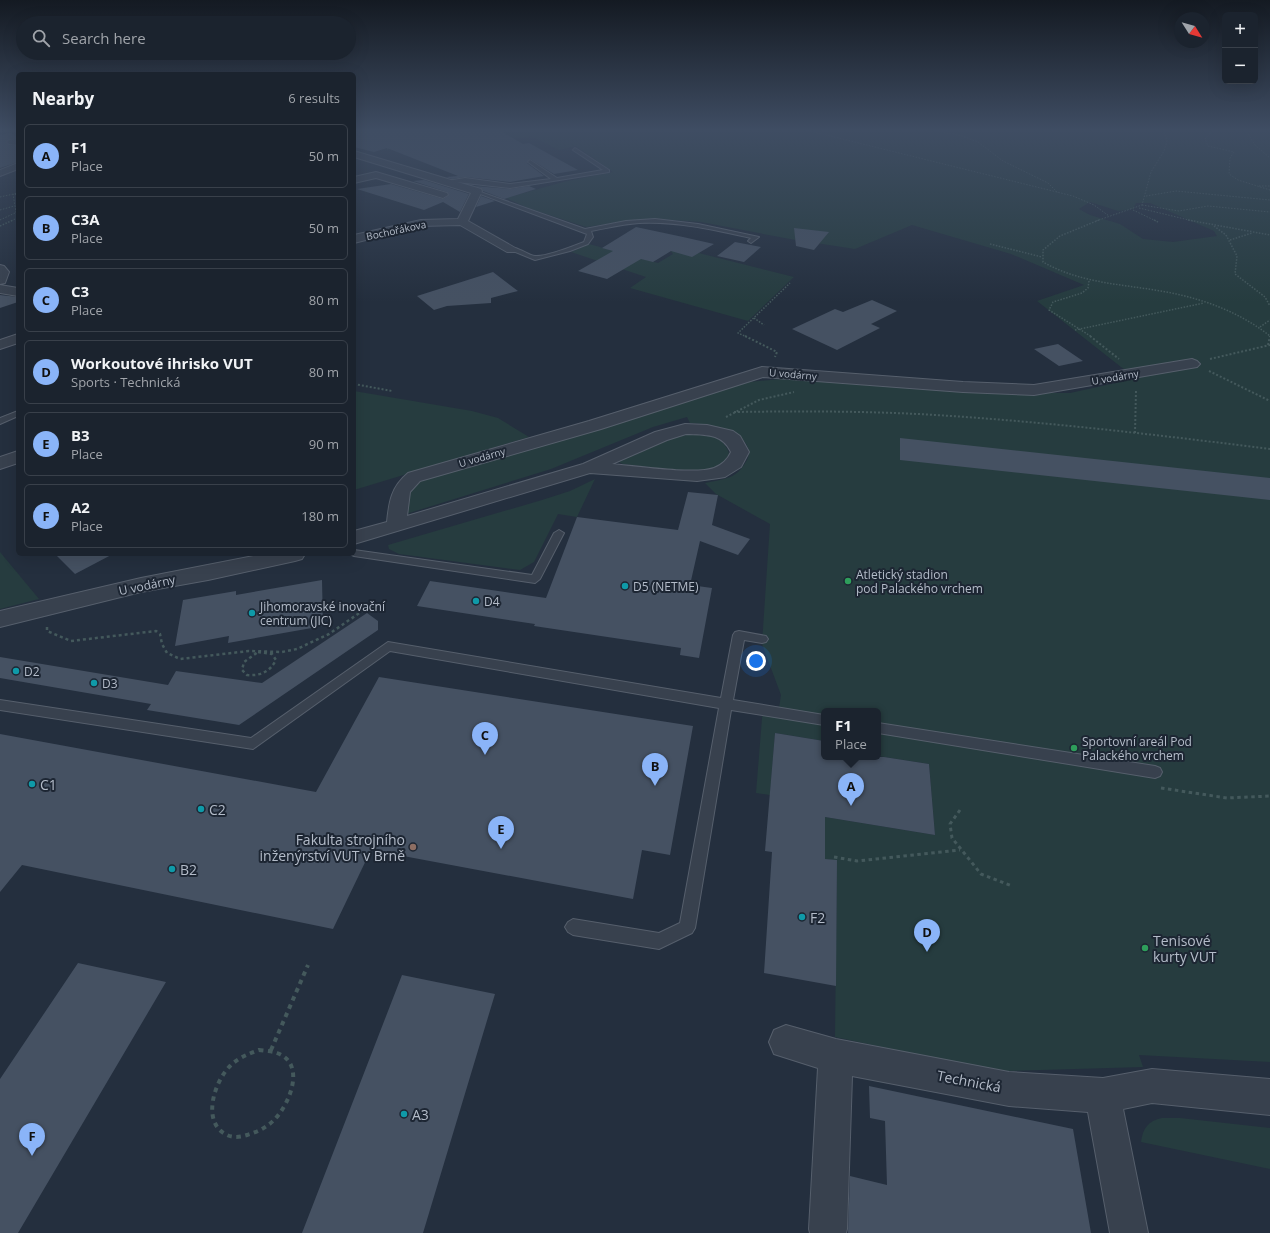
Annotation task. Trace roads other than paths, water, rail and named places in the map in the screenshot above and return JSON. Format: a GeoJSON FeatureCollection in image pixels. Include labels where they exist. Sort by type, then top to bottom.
{"type":"FeatureCollection","features":[{"type":"Feature","properties":{"kind":"street"},"geometry":{"type":"LineString","coordinates":[[413,187],[443,196]]}},
{"type":"Feature","properties":{"kind":"street"},"geometry":{"type":"LineString","coordinates":[[465,187],[477,191],[462,222],[511,249]]}},
{"type":"Feature","properties":{"kind":"street","name":"Bochořákova"},"geometry":{"type":"LineString","coordinates":[[356,239],[421,223],[462,222]]}},
{"type":"Feature","properties":{"kind":"street"},"geometry":{"type":"LineString","coordinates":[[0,269],[3,272],[0,280]]}},
{"type":"Feature","properties":{"kind":"street"},"geometry":{"type":"LineString","coordinates":[[0,289],[16,292]]}},
{"type":"Feature","properties":{"kind":"street"},"geometry":{"type":"LineString","coordinates":[[0,345],[16,339]]}},
{"type":"Feature","properties":{"kind":"street","name":"U vodárny"},"geometry":{"type":"LineString","coordinates":[[396,526],[400,489],[414,477],[595,425],[762,372],[1034,390],[1192,364]]}},
{"type":"Feature","properties":{"kind":"street"},"geometry":{"type":"LineString","coordinates":[[356,537],[589,468],[673,432],[685,429],[707,430],[726,435],[734,440],[740,452],[735,463],[719,473],[697,476],[589,468]]}},
{"type":"Feature","properties":{"kind":"street"},"geometry":{"type":"LineString","coordinates":[[0,464],[16,457]]}},
{"type":"Feature","properties":{"kind":"street","name":"U vodárny"},"geometry":{"type":"LineString","coordinates":[[0,619],[141,585],[208,573],[286,556]]}},
{"type":"Feature","properties":{"kind":"street","name":"Technická"},"geometry":{"type":"LineString","coordinates":[[786,1042],[836,1056],[1009,1089],[1103,1096],[1152,1086],[1270,1097]]}},
{"type":"Feature","properties":{"kind":"street"},"geometry":{"type":"LineString","coordinates":[[828,1229],[836,1056]]}},
{"type":"Feature","properties":{"kind":"street"},"geometry":{"type":"LineString","coordinates":[[1103,1096],[1129,1233]]}},
{"type":"Feature","properties":{"kind":"lane"},"geometry":{"type":"LineString","coordinates":[[477,191],[590,233],[590,237],[586,243],[568,250],[535,258],[511,249]]}},
{"type":"Feature","properties":{"kind":"lane"},"geometry":{"type":"LineString","coordinates":[[585,231],[638,221],[663,221],[713,228],[756,237],[751,241]]}},
{"type":"Feature","properties":{"kind":"lane"},"geometry":{"type":"LineString","coordinates":[[0,421],[16,414]]}},
{"type":"Feature","properties":{"kind":"lane"},"geometry":{"type":"LineString","coordinates":[[356,553],[536,579],[559,533]]}},
{"type":"Feature","properties":{"kind":"lane"},"geometry":{"type":"LineString","coordinates":[[573,927],[659,941],[686,928],[739,635],[762,639]]}},
{"type":"Feature","properties":{"kind":"lane"},"geometry":{"type":"LineString","coordinates":[[0,705],[253,744],[388,646],[821,720]]}},
{"type":"Feature","properties":{"kind":"lane"},"geometry":{"type":"LineString","coordinates":[[881,728],[1155,772]]}},
{"type":"Feature","properties":{"kind":"place","name":"Atletický stadion pod Palackého vrchem"},"geometry":{"type":"Point","coordinates":[848,581]}},
{"type":"Feature","properties":{"kind":"place","name":"D5 (NETME)"},"geometry":{"type":"Point","coordinates":[625,586]}},
{"type":"Feature","properties":{"kind":"place","name":"D4"},"geometry":{"type":"Point","coordinates":[476,601]}},
{"type":"Feature","properties":{"kind":"place","name":"Jihomoravské inovační centrum (JIC)"},"geometry":{"type":"Point","coordinates":[252,613]}},
{"type":"Feature","properties":{"kind":"place","name":"D2"},"geometry":{"type":"Point","coordinates":[16,671]}},
{"type":"Feature","properties":{"kind":"place","name":"D3"},"geometry":{"type":"Point","coordinates":[94,683]}},
{"type":"Feature","properties":{"kind":"place","name":"Sportovní areál Pod Palackého vrchem"},"geometry":{"type":"Point","coordinates":[1074,748]}},
{"type":"Feature","properties":{"kind":"place","name":"C3"},"geometry":{"type":"Point","coordinates":[485,755]}},
{"type":"Feature","properties":{"kind":"place","name":"C1"},"geometry":{"type":"Point","coordinates":[32,784]}},
{"type":"Feature","properties":{"kind":"place","name":"C3A"},"geometry":{"type":"Point","coordinates":[655,786]}},
{"type":"Feature","properties":{"kind":"place","name":"F1"},"geometry":{"type":"Point","coordinates":[851,806]}},
{"type":"Feature","properties":{"kind":"place","name":"C2"},"geometry":{"type":"Point","coordinates":[201,809]}},
{"type":"Feature","properties":{"kind":"place","name":"Fakulta strojního inženýrství VUT v Brně"},"geometry":{"type":"Point","coordinates":[413,847]}},
{"type":"Feature","properties":{"kind":"place","name":"B3"},"geometry":{"type":"Point","coordinates":[501,849]}},
{"type":"Feature","properties":{"kind":"place","name":"B2"},"geometry":{"type":"Point","coordinates":[172,869]}},
{"type":"Feature","properties":{"kind":"place","name":"F2"},"geometry":{"type":"Point","coordinates":[802,917]}},
{"type":"Feature","properties":{"kind":"place","name":"Tenisové kurty VUT"},"geometry":{"type":"Point","coordinates":[1145,948]}},
{"type":"Feature","properties":{"kind":"place","name":"Workoutové ihrisko VUT"},"geometry":{"type":"Point","coordinates":[927,952]}},
{"type":"Feature","properties":{"kind":"place","name":"A3"},"geometry":{"type":"Point","coordinates":[404,1114]}},
{"type":"Feature","properties":{"kind":"place","name":"A2"},"geometry":{"type":"Point","coordinates":[32,1156]}}]}
